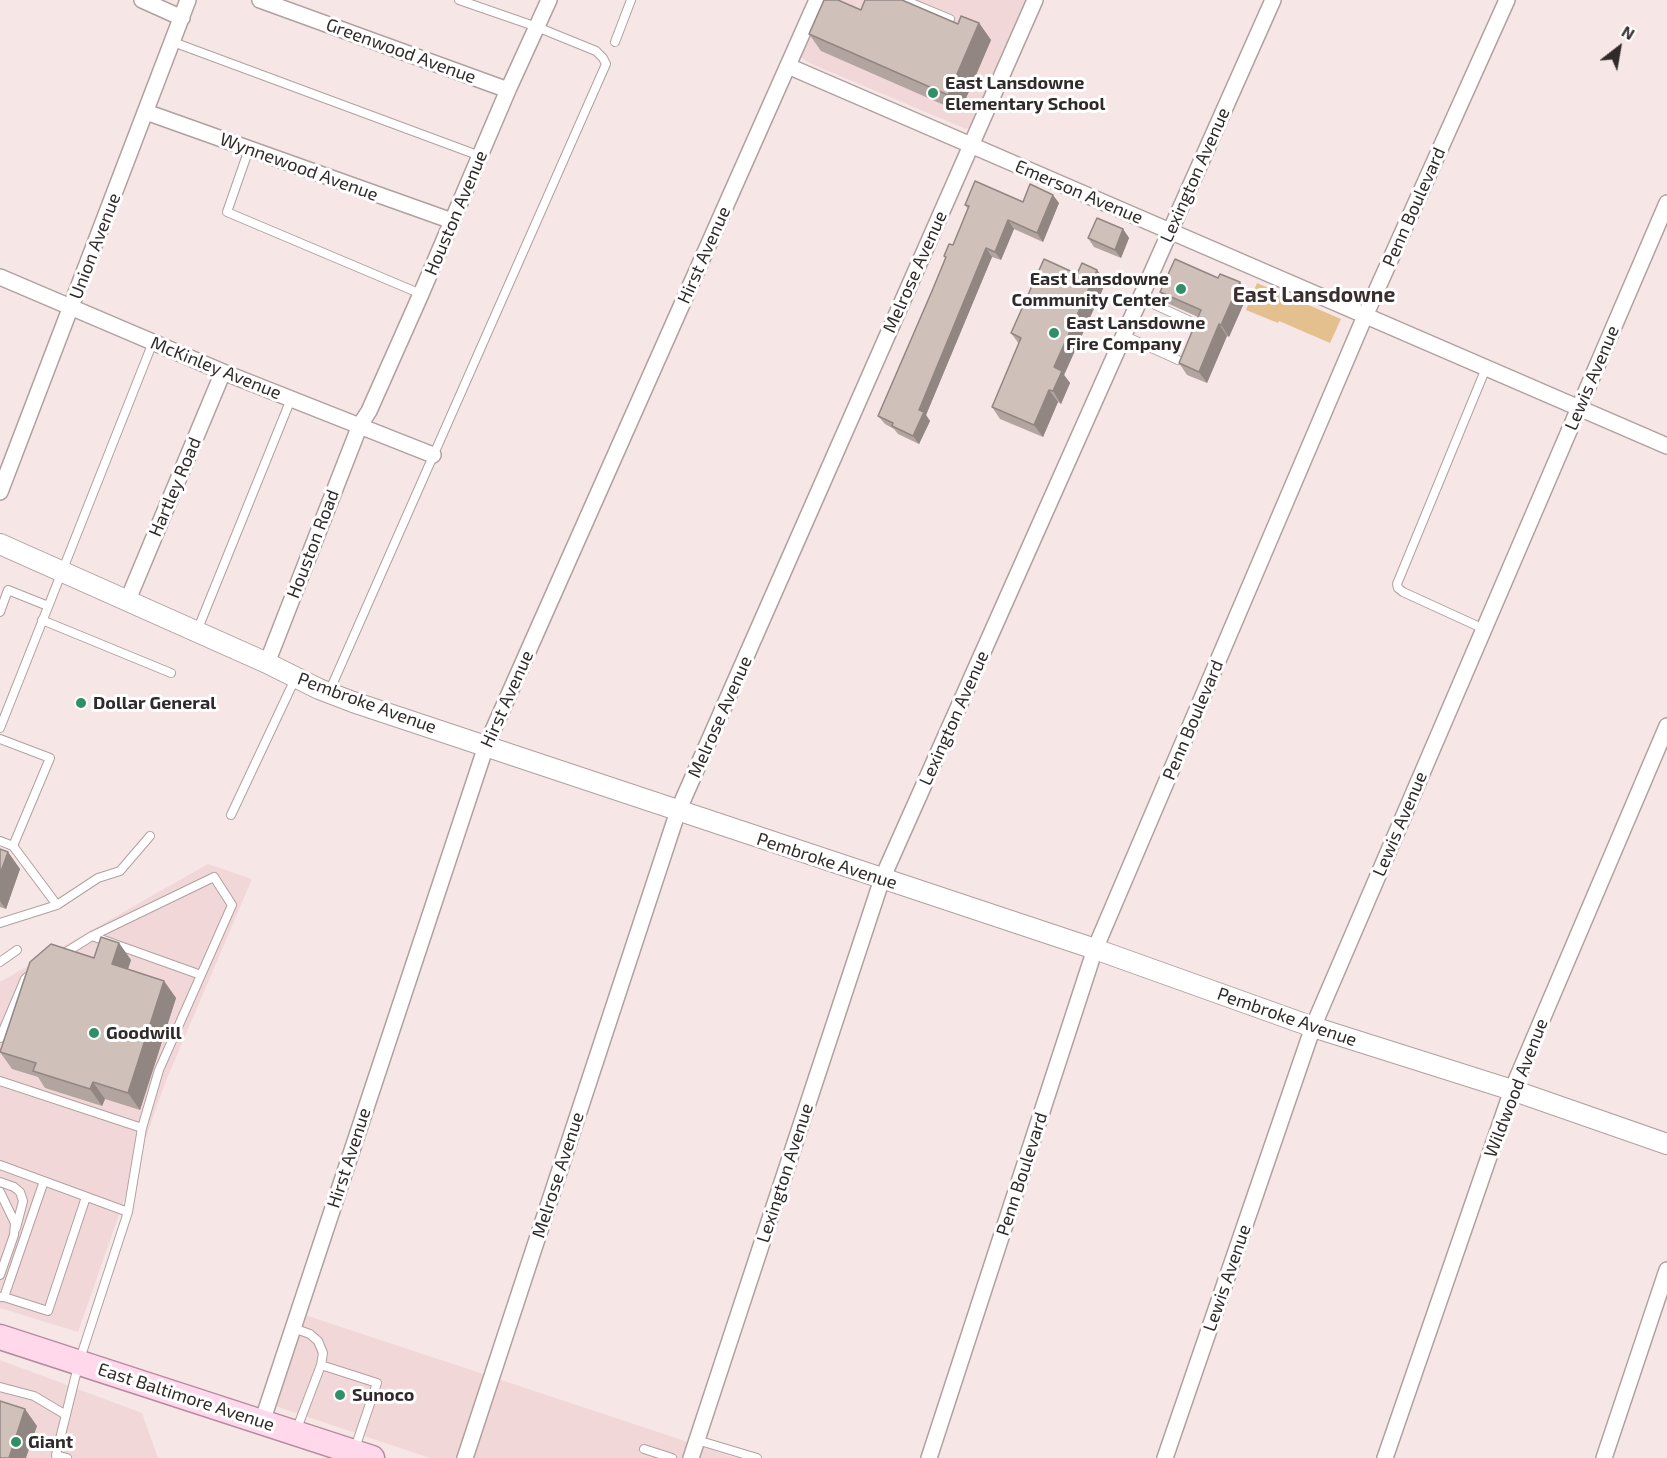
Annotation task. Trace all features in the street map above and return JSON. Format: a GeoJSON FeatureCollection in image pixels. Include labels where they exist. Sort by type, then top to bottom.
{"type":"FeatureCollection","features":[{"type":"Feature","properties":{"kind":"main road","name":"East Baltimore Avenue"},"geometry":{"type":"LineString","coordinates":[[0,1337],[363,1455]]}},
{"type":"Feature","properties":{"kind":"street"},"geometry":{"type":"LineString","coordinates":[[142,0],[182,18]]}},
{"type":"Feature","properties":{"kind":"street","name":"Union Avenue"},"geometry":{"type":"LineString","coordinates":[[0,492],[188,0]]}},
{"type":"Feature","properties":{"kind":"street","name":"Greenwood Avenue"},"geometry":{"type":"LineString","coordinates":[[260,0],[508,90]]}},
{"type":"Feature","properties":{"kind":"street","name":"Hirst Avenue"},"geometry":{"type":"LineString","coordinates":[[262,1422],[486,746],[817,0]]}},
{"type":"Feature","properties":{"kind":"street","name":"Melrose Avenue"},"geometry":{"type":"LineString","coordinates":[[465,1458],[678,811],[1035,0]]}},
{"type":"Feature","properties":{"kind":"street","name":"Lexington Avenue"},"geometry":{"type":"LineString","coordinates":[[691,1458],[882,879],[1273,0]]}},
{"type":"Feature","properties":{"kind":"street","name":"Penn Boulevard"},"geometry":{"type":"LineString","coordinates":[[929,1458],[1095,949],[1365,316],[1506,0]]}},
{"type":"Feature","properties":{"kind":"street","name":"Houston Avenue"},"geometry":{"type":"LineString","coordinates":[[360,425],[369,411],[421,294],[537,27],[546,1]]}},
{"type":"Feature","properties":{"kind":"street","name":"Emerson Avenue"},"geometry":{"type":"LineString","coordinates":[[788,66],[1667,446]]}},
{"type":"Feature","properties":{"kind":"street","name":"Wynnewood Avenue"},"geometry":{"type":"LineString","coordinates":[[146,112],[452,221]]}},
{"type":"Feature","properties":{"kind":"street","name":"Lewis Avenue"},"geometry":{"type":"LineString","coordinates":[[1165,1458],[1312,1027],[1667,203]]}},
{"type":"Feature","properties":{"kind":"street","name":"McKinley Avenue"},"geometry":{"type":"LineString","coordinates":[[0,277],[223,372],[433,455]]}},
{"type":"Feature","properties":{"kind":"street","name":"Hartley Road"},"geometry":{"type":"LineString","coordinates":[[127,602],[223,372]]}},
{"type":"Feature","properties":{"kind":"street","name":"Houston Road"},"geometry":{"type":"LineString","coordinates":[[267,663],[360,425]]}},
{"type":"Feature","properties":{"kind":"street","name":"Pembroke Avenue"},"geometry":{"type":"LineString","coordinates":[[0,543],[329,693],[1095,949],[1312,1027],[1512,1090],[1667,1144]]}},
{"type":"Feature","properties":{"kind":"street","name":"Wildwood Avenue"},"geometry":{"type":"LineString","coordinates":[[1385,1458],[1512,1090],[1667,726]]}},
{"type":"Feature","properties":{"kind":"street"},"geometry":{"type":"LineString","coordinates":[[1604,1458],[1667,1270]]}},
{"type":"Feature","properties":{"kind":"lane"},"geometry":{"type":"LineString","coordinates":[[329,693],[606,64],[596,51],[537,27],[459,0]]}},
{"type":"Feature","properties":{"kind":"lane"},"geometry":{"type":"LineString","coordinates":[[615,42],[631,0]]}},
{"type":"Feature","properties":{"kind":"lane"},"geometry":{"type":"LineString","coordinates":[[904,0],[950,19]]}},
{"type":"Feature","properties":{"kind":"lane"},"geometry":{"type":"LineString","coordinates":[[173,42],[480,156]]}},
{"type":"Feature","properties":{"kind":"lane"},"geometry":{"type":"LineString","coordinates":[[249,149],[227,212],[421,294]]}},
{"type":"Feature","properties":{"kind":"lane"},"geometry":{"type":"LineString","coordinates":[[1140,298],[1188,320]]}},
{"type":"Feature","properties":{"kind":"lane"},"geometry":{"type":"LineString","coordinates":[[1123,335],[1178,360]]}},
{"type":"Feature","properties":{"kind":"lane"},"geometry":{"type":"LineString","coordinates":[[0,728],[153,342]]}},
{"type":"Feature","properties":{"kind":"lane"},"geometry":{"type":"LineString","coordinates":[[1484,629],[1403,592],[1397,584],[1486,368]]}},
{"type":"Feature","properties":{"kind":"lane"},"geometry":{"type":"LineString","coordinates":[[196,632],[291,399]]}},
{"type":"Feature","properties":{"kind":"lane"},"geometry":{"type":"LineString","coordinates":[[0,612],[8,590],[48,606]]}},
{"type":"Feature","properties":{"kind":"lane"},"geometry":{"type":"LineString","coordinates":[[42,620],[171,673]]}},
{"type":"Feature","properties":{"kind":"lane"},"geometry":{"type":"LineString","coordinates":[[231,815],[295,677]]}},
{"type":"Feature","properties":{"kind":"lane"},"geometry":{"type":"LineString","coordinates":[[0,739],[50,758],[13,846]]}},
{"type":"Feature","properties":{"kind":"lane"},"geometry":{"type":"LineString","coordinates":[[0,923],[57,905],[98,878],[120,871],[150,836]]}},
{"type":"Feature","properties":{"kind":"lane"},"geometry":{"type":"LineString","coordinates":[[0,841],[13,846],[57,905]]}},
{"type":"Feature","properties":{"kind":"lane"},"geometry":{"type":"LineString","coordinates":[[54,960],[92,936],[214,877],[232,905],[159,1070],[142,1128],[128,1212],[79,1362],[56,1456],[67,1458]]}},
{"type":"Feature","properties":{"kind":"lane"},"geometry":{"type":"LineString","coordinates":[[92,936],[201,975]]}},
{"type":"Feature","properties":{"kind":"lane"},"geometry":{"type":"LineString","coordinates":[[0,962],[17,950]]}},
{"type":"Feature","properties":{"kind":"lane"},"geometry":{"type":"LineString","coordinates":[[0,1038],[25,979],[34,973]]}},
{"type":"Feature","properties":{"kind":"lane"},"geometry":{"type":"LineString","coordinates":[[0,1081],[142,1128]]}},
{"type":"Feature","properties":{"kind":"lane"},"geometry":{"type":"LineString","coordinates":[[0,1165],[128,1212]]}},
{"type":"Feature","properties":{"kind":"lane"},"geometry":{"type":"LineString","coordinates":[[44,1181],[2,1297],[48,1311],[86,1197]]}},
{"type":"Feature","properties":{"kind":"lane"},"geometry":{"type":"LineString","coordinates":[[0,1182],[14,1187],[20,1192],[23,1201],[0,1275]]}},
{"type":"Feature","properties":{"kind":"lane"},"geometry":{"type":"LineString","coordinates":[[0,1192],[15,1223],[14,1235]]}},
{"type":"Feature","properties":{"kind":"lane"},"geometry":{"type":"LineString","coordinates":[[293,1328],[310,1334],[318,1341],[323,1353],[321,1365],[295,1433]]}},
{"type":"Feature","properties":{"kind":"lane"},"geometry":{"type":"LineString","coordinates":[[321,1365],[376,1383],[363,1455]]}},
{"type":"Feature","properties":{"kind":"lane"},"geometry":{"type":"LineString","coordinates":[[0,1387],[34,1396],[66,1415]]}},
{"type":"Feature","properties":{"kind":"lane"},"geometry":{"type":"LineString","coordinates":[[697,1440],[757,1458]]}},
{"type":"Feature","properties":{"kind":"lane"},"geometry":{"type":"LineString","coordinates":[[644,1449],[672,1458]]}},
{"type":"Feature","properties":{"kind":"shaded area","name":"East Lansdowne Elementary School"},"geometry":{"type":"Polygon","coordinates":[[[821,0],[1028,0],[971,127],[966,129],[809,63],[802,58],[799,53],[821,0]]]}},
{"type":"Feature","properties":{"kind":"shaded area"},"geometry":{"type":"Polygon","coordinates":[[[1257,283],[1341,319],[1330,343],[1279,321],[1278,323],[1246,310],[1257,283]]]}},
{"type":"Feature","properties":{"kind":"shaded area"},"geometry":{"type":"Polygon","coordinates":[[[208,864],[252,879],[165,1083],[78,1332],[0,1308],[0,982],[208,864]]]}},
{"type":"Feature","properties":{"kind":"shaded area"},"geometry":{"type":"Polygon","coordinates":[[[305,1315],[736,1458],[430,1458],[275,1406],[305,1315]]]}},
{"type":"Feature","properties":{"kind":"shaded area"},"geometry":{"type":"Polygon","coordinates":[[[0,1360],[142,1413],[158,1458],[0,1458],[0,1360]]]}},
{"type":"Feature","properties":{"kind":"building"},"geometry":{"type":"Polygon","coordinates":[[[824,0],[838,0],[861,10],[865,0],[902,0],[958,24],[961,16],[979,23],[948,95],[809,34],[824,0]]]}},
{"type":"Feature","properties":{"kind":"building"},"geometry":{"type":"Polygon","coordinates":[[[975,181],[1023,202],[1030,184],[1053,195],[1037,233],[1008,220],[995,252],[986,248],[919,410],[924,412],[913,436],[878,416],[932,291],[949,244],[953,245],[969,206],[965,205],[975,181]]]}},
{"type":"Feature","properties":{"kind":"building"},"geometry":{"type":"Polygon","coordinates":[[[1097,218],[1123,229],[1115,250],[1088,238],[1097,218]]]}},
{"type":"Feature","properties":{"kind":"building"},"geometry":{"type":"Polygon","coordinates":[[[1044,259],[1077,274],[1082,263],[1097,270],[1054,367],[1062,371],[1053,391],[1049,390],[1034,425],[992,407],[1021,338],[1011,333],[1044,259]]]}},
{"type":"Feature","properties":{"kind":"building"},"geometry":{"type":"Polygon","coordinates":[[[1175,259],[1218,278],[1220,274],[1240,282],[1199,372],[1179,363],[1201,310],[1160,292],[1175,259]]]}},
{"type":"Feature","properties":{"kind":"building"},"geometry":{"type":"Polygon","coordinates":[[[0,849],[8,852],[0,874],[0,849]]]}},
{"type":"Feature","properties":{"kind":"building","name":"Goodwill"},"geometry":{"type":"Polygon","coordinates":[[[101,937],[119,943],[112,964],[164,981],[128,1093],[93,1082],[90,1089],[33,1071],[36,1063],[0,1052],[30,962],[51,944],[94,958],[101,937]]]}},
{"type":"Feature","properties":{"kind":"building"},"geometry":{"type":"Polygon","coordinates":[[[0,1401],[25,1409],[9,1458],[0,1458],[0,1401]]]}},
{"type":"Feature","properties":{"kind":"place","name":"East Lansdowne Elementary School"},"geometry":{"type":"Point","coordinates":[933,93]}},
{"type":"Feature","properties":{"kind":"place","name":"East Lansdowne Community Center"},"geometry":{"type":"Point","coordinates":[1181,289]}},
{"type":"Feature","properties":{"kind":"place","name":"East Lansdowne Fire Company"},"geometry":{"type":"Point","coordinates":[1054,333]}},
{"type":"Feature","properties":{"kind":"place","name":"Dollar General"},"geometry":{"type":"Point","coordinates":[81,703]}},
{"type":"Feature","properties":{"kind":"place","name":"Goodwill"},"geometry":{"type":"Point","coordinates":[94,1033]}},
{"type":"Feature","properties":{"kind":"place","name":"Sunoco"},"geometry":{"type":"Point","coordinates":[340,1395]}},
{"type":"Feature","properties":{"kind":"place","name":"Giant"},"geometry":{"type":"Point","coordinates":[16,1442]}},
{"type":"Feature","properties":{"kind":"district","name":"East Lansdowne"},"geometry":{"type":"Point","coordinates":[1314,295]}}]}
